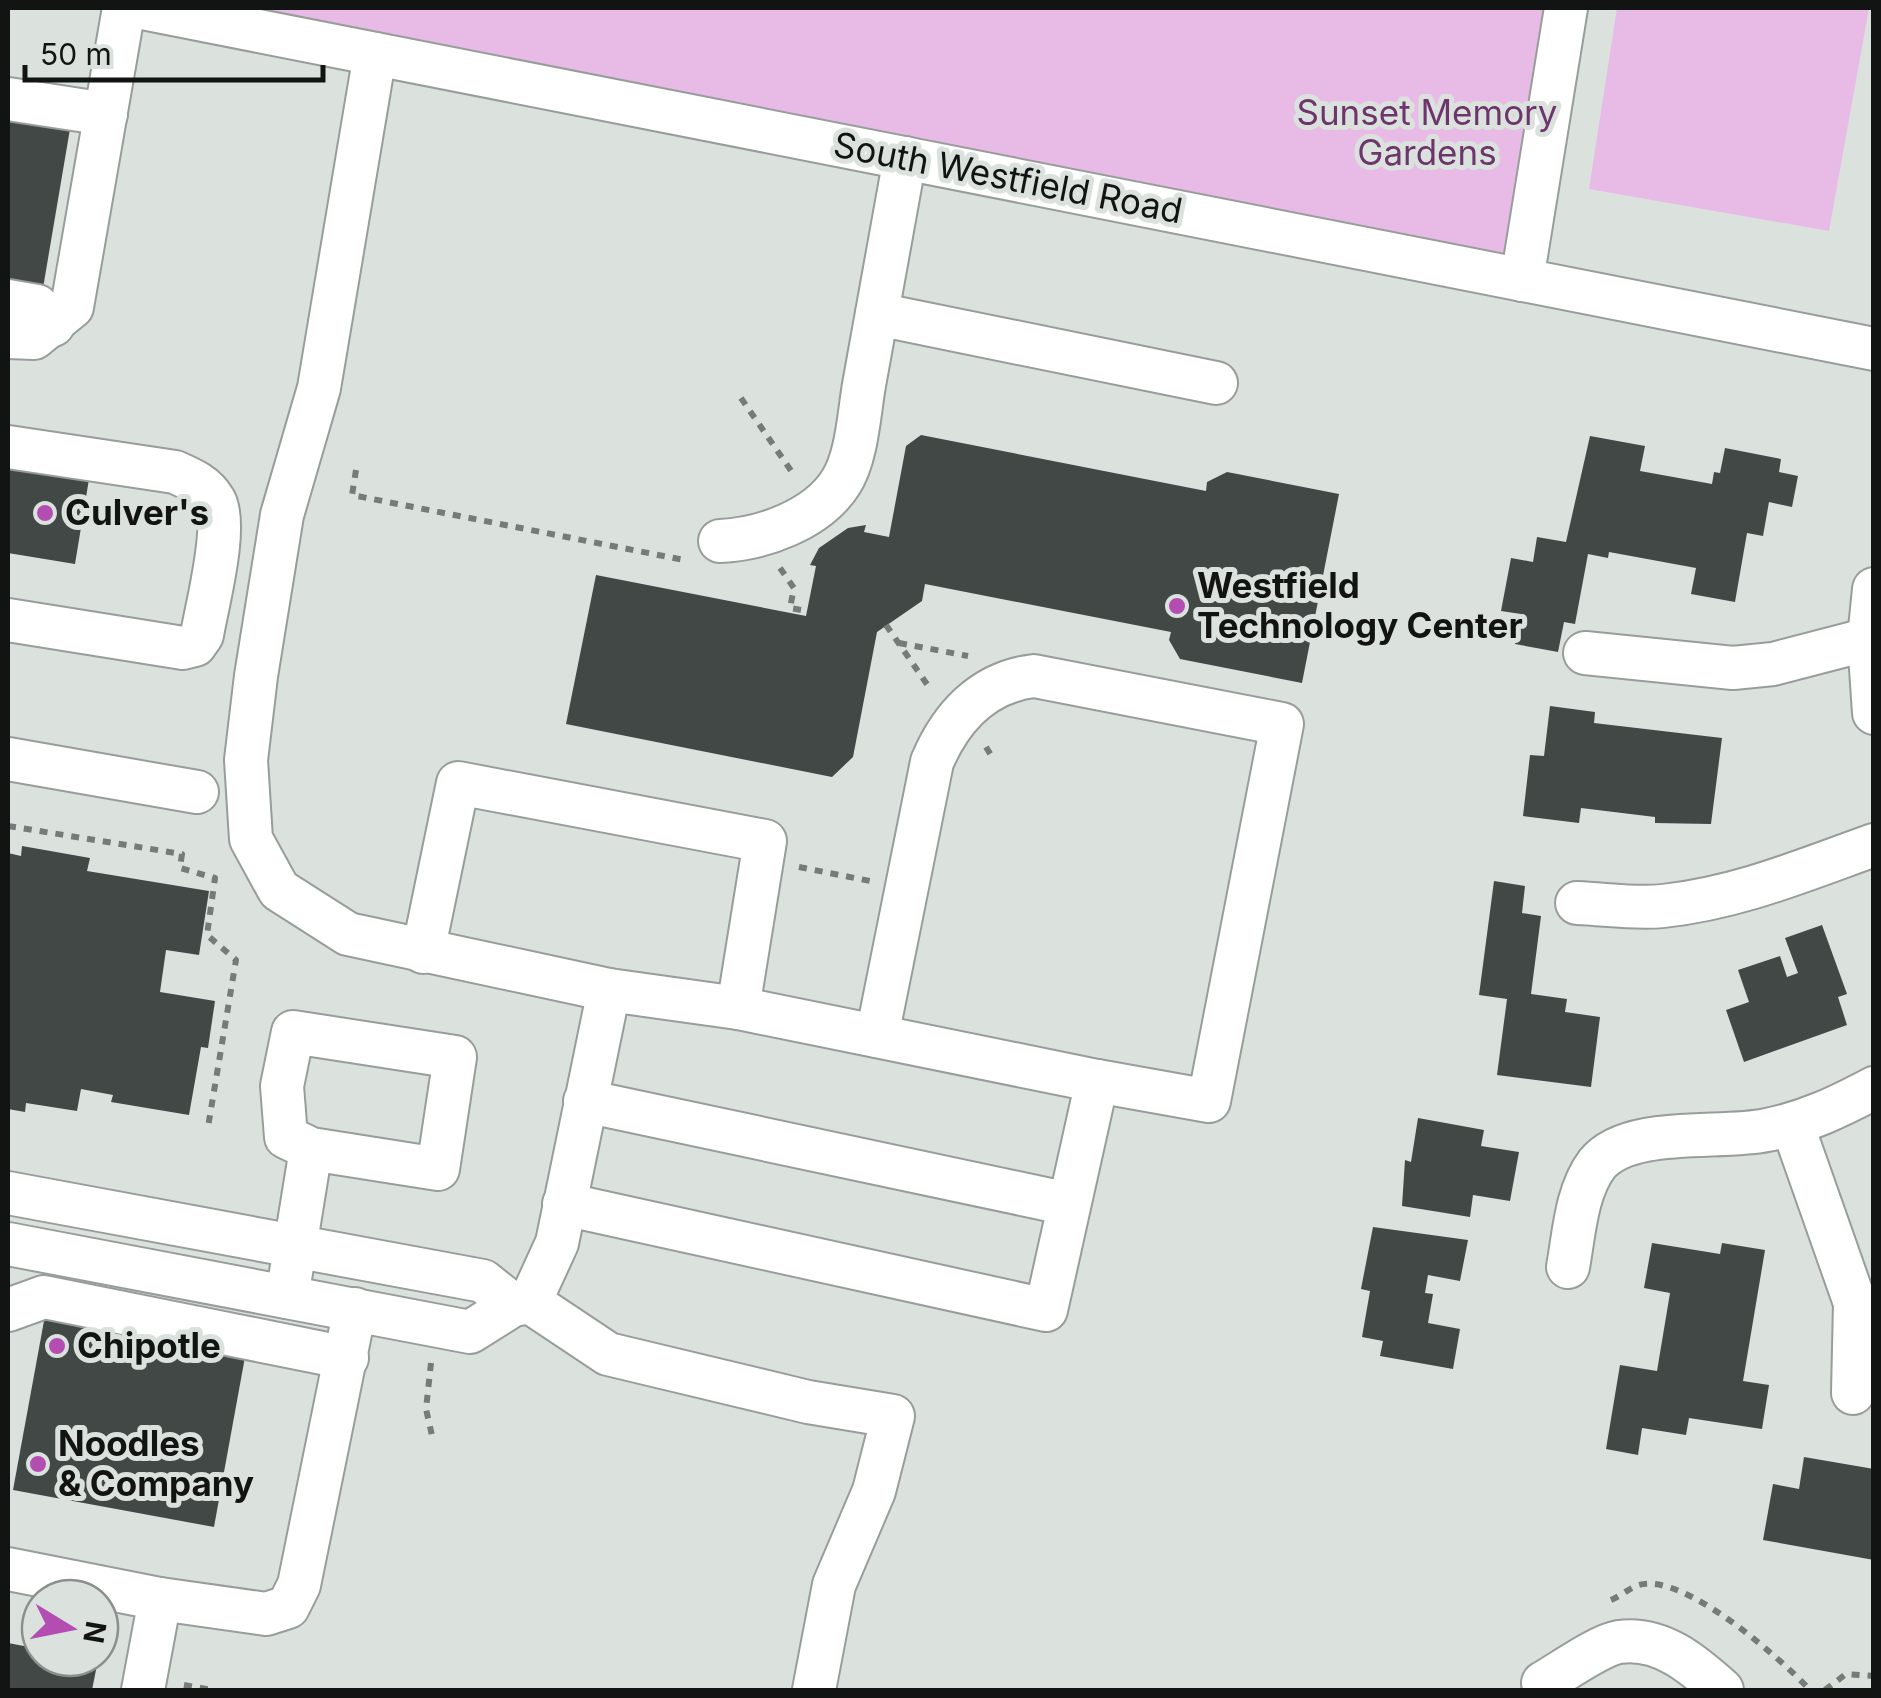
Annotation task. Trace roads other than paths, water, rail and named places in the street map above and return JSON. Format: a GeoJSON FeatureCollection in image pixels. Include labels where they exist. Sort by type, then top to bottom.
{"type":"FeatureCollection","features":[{"type":"Feature","properties":{"kind":"street"},"geometry":{"type":"LineString","coordinates":[[8,337],[34,338],[72,307],[124,8]]}},
{"type":"Feature","properties":{"kind":"street","name":"South Westfield Road"},"geometry":{"type":"LineString","coordinates":[[142,8],[1874,349]]}},
{"type":"Feature","properties":{"kind":"street"},"geometry":{"type":"LineString","coordinates":[[1522,280],[1566,8]]}},
{"type":"Feature","properties":{"kind":"street"},"geometry":{"type":"LineString","coordinates":[[375,54],[319,388],[282,515],[246,760],[252,838],[279,890],[348,934],[423,952],[609,990],[738,1008],[1097,1081],[1209,1101],[1282,724],[1034,676],[1017,678],[970,701],[945,730],[932,762],[876,1036]]}},
{"type":"Feature","properties":{"kind":"street"},"geometry":{"type":"LineString","coordinates":[[8,99],[106,114]]}},
{"type":"Feature","properties":{"kind":"street"},"geometry":{"type":"LineString","coordinates":[[709,552],[793,521],[817,507],[842,482],[906,158]]}},
{"type":"Feature","properties":{"kind":"street"},"geometry":{"type":"LineString","coordinates":[[8,301],[37,306],[53,325]]}},
{"type":"Feature","properties":{"kind":"street"},"geometry":{"type":"LineString","coordinates":[[877,314],[1216,383]]}},
{"type":"Feature","properties":{"kind":"street"},"geometry":{"type":"LineString","coordinates":[[8,447],[175,472],[198,482],[216,502],[218,538],[202,635],[194,646],[183,648],[8,620]]}},
{"type":"Feature","properties":{"kind":"street"},"geometry":{"type":"LineString","coordinates":[[1874,589],[1869,640],[1874,713]]}},
{"type":"Feature","properties":{"kind":"street"},"geometry":{"type":"LineString","coordinates":[[1585,652],[1734,668],[1772,664],[1869,640]]}},
{"type":"Feature","properties":{"kind":"street"},"geometry":{"type":"LineString","coordinates":[[8,759],[197,792]]}},
{"type":"Feature","properties":{"kind":"street"},"geometry":{"type":"LineString","coordinates":[[423,952],[458,783],[765,841],[738,1008]]}},
{"type":"Feature","properties":{"kind":"street"},"geometry":{"type":"LineString","coordinates":[[1577,904],[1658,906],[1709,900],[1761,888],[1874,845]]}},
{"type":"Feature","properties":{"kind":"street"},"geometry":{"type":"LineString","coordinates":[[8,1244],[470,1332],[522,1303],[556,1243],[609,990]]}},
{"type":"Feature","properties":{"kind":"street"},"geometry":{"type":"LineString","coordinates":[[293,1032],[455,1057],[438,1169],[311,1149],[286,1138],[282,1086],[293,1032]]}},
{"type":"Feature","properties":{"kind":"street"},"geometry":{"type":"LineString","coordinates":[[564,1204],[1046,1310],[1097,1081]]}},
{"type":"Feature","properties":{"kind":"street"},"geometry":{"type":"LineString","coordinates":[[1568,1267],[1584,1186],[1598,1162],[1618,1147],[1816,1119],[1874,1088]]}},
{"type":"Feature","properties":{"kind":"street"},"geometry":{"type":"LineString","coordinates":[[585,1101],[1069,1204]]}},
{"type":"Feature","properties":{"kind":"street"},"geometry":{"type":"LineString","coordinates":[[1792,1124],[1855,1302],[1853,1393]]}},
{"type":"Feature","properties":{"kind":"street"},"geometry":{"type":"LineString","coordinates":[[287,1297],[311,1149]]}},
{"type":"Feature","properties":{"kind":"street"},"geometry":{"type":"LineString","coordinates":[[8,1193],[483,1282],[608,1354],[808,1402],[893,1416],[874,1490],[834,1585],[814,1690]]}},
{"type":"Feature","properties":{"kind":"street"},"geometry":{"type":"LineString","coordinates":[[8,1310],[44,1297],[347,1358]]}},
{"type":"Feature","properties":{"kind":"street"},"geometry":{"type":"LineString","coordinates":[[8,1569],[160,1599],[266,1614],[288,1607],[299,1585],[355,1309]]}},
{"type":"Feature","properties":{"kind":"street"},"geometry":{"type":"LineString","coordinates":[[143,1690],[160,1599]]}},
{"type":"Feature","properties":{"kind":"street"},"geometry":{"type":"LineString","coordinates":[[1543,1682],[1618,1642],[1661,1647],[1692,1663],[1722,1690]]}},
{"type":"Feature","properties":{"kind":"place","name":"Culver's"},"geometry":{"type":"Point","coordinates":[45,513]}},
{"type":"Feature","properties":{"kind":"place","name":"Westfield Technology Center"},"geometry":{"type":"Point","coordinates":[1177,606]}},
{"type":"Feature","properties":{"kind":"place","name":"Chipotle"},"geometry":{"type":"Point","coordinates":[57,1346]}},
{"type":"Feature","properties":{"kind":"place","name":"Noodles & Company"},"geometry":{"type":"Point","coordinates":[38,1464]}},
{"type":"Feature","properties":{"kind":"park label","name":"Sunset Memory Gardens"},"geometry":{"type":"Point","coordinates":[1427,133]}}]}
